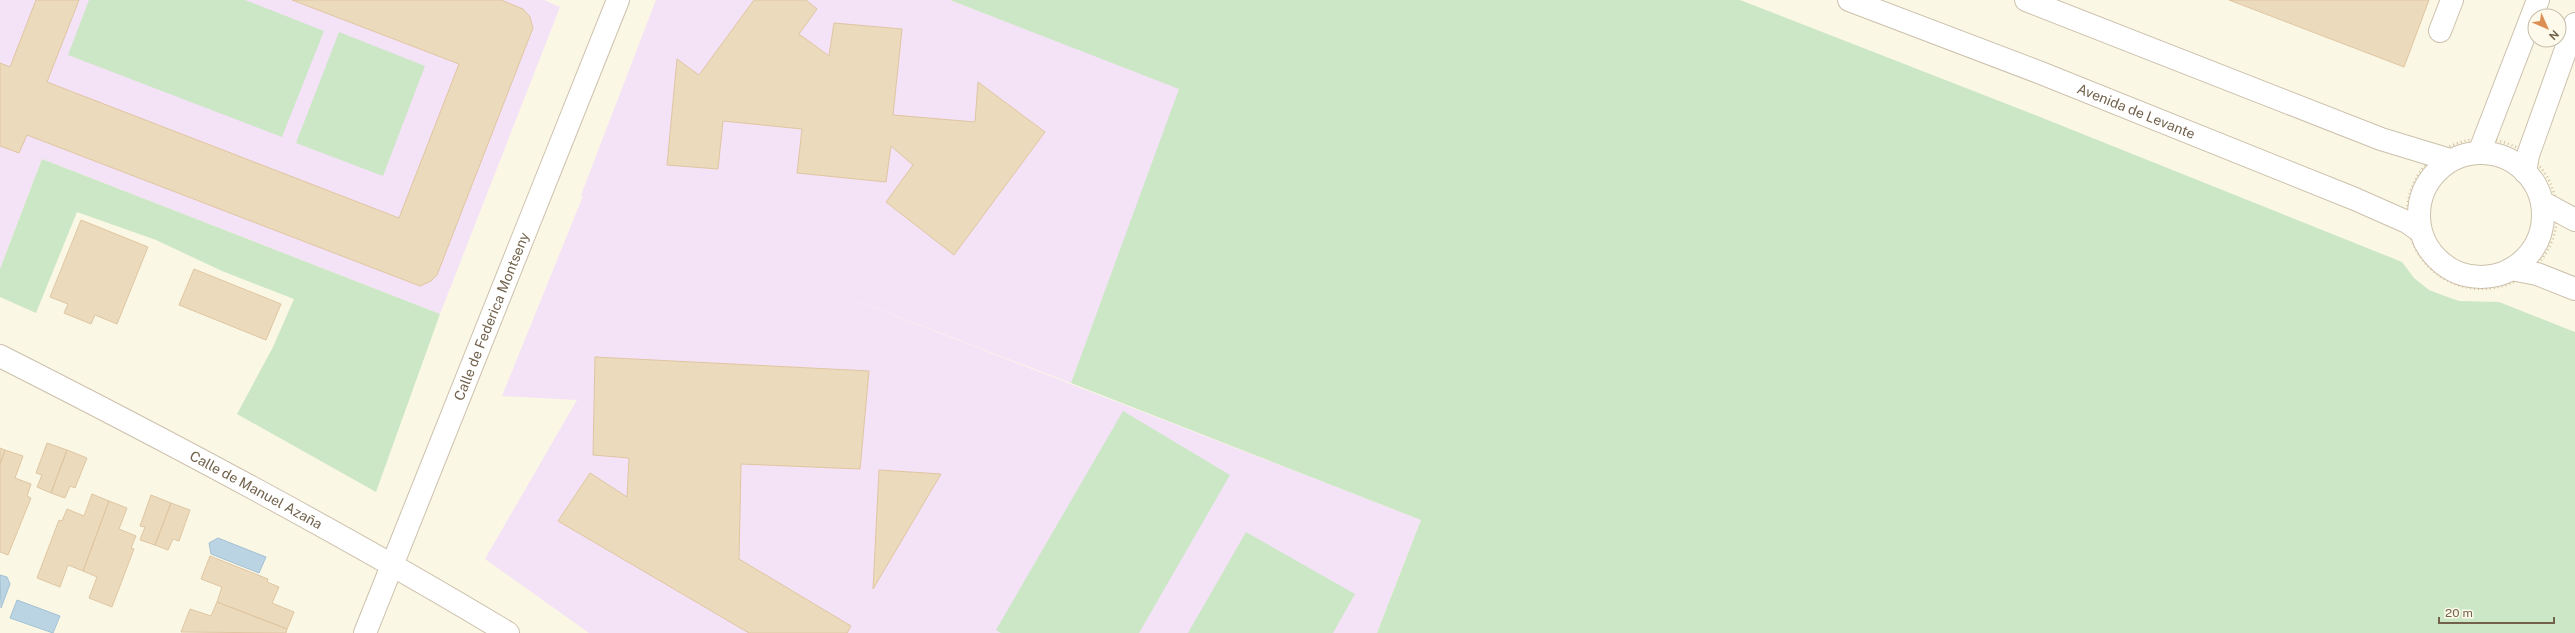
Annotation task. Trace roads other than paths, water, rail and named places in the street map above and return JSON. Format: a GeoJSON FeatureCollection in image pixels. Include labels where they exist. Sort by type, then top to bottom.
{"type":"FeatureCollection","features":[{"type":"Feature","properties":{"kind":"street","name":"Calle de Federica Montseny"},"geometry":{"type":"LineString","coordinates":[[365,633],[392,563],[414,516],[618,0]]}},
{"type":"Feature","properties":{"kind":"street","name":"Avenida de Levante"},"geometry":{"type":"LineString","coordinates":[[1849,0],[2055,78],[2348,196],[2413,226]]}},
{"type":"Feature","properties":{"kind":"street"},"geometry":{"type":"LineString","coordinates":[[2026,0],[2381,139],[2442,158],[2466,154],[2481,146],[2538,0]]}},
{"type":"Feature","properties":{"kind":"street"},"geometry":{"type":"LineString","coordinates":[[2440,31],[2452,0]]}},
{"type":"Feature","properties":{"kind":"street"},"geometry":{"type":"LineString","coordinates":[[2520,271],[2542,228],[2558,211],[2536,186],[2526,163],[2575,24]]}},
{"type":"Feature","properties":{"kind":"street"},"geometry":{"type":"LineString","coordinates":[[2481,146],[2513,162],[2526,163]]}},
{"type":"Feature","properties":{"kind":"street"},"geometry":{"type":"LineString","coordinates":[[2442,158],[2423,190],[2413,226],[2436,259],[2448,269],[2464,275],[2480,278],[2520,271],[2575,289]]}},
{"type":"Feature","properties":{"kind":"street","name":"Calle de Manuel Azaña"},"geometry":{"type":"LineString","coordinates":[[0,356],[173,444],[392,563],[508,633]]}},
{"type":"Feature","properties":{"kind":"water"},"geometry":{"type":"Polygon","coordinates":[[[218,538],[266,557],[259,573],[211,554],[209,543],[218,538]]]}},
{"type":"Feature","properties":{"kind":"water"},"geometry":{"type":"Polygon","coordinates":[[[0,575],[7,577],[10,584],[1,608],[0,575]]]}},
{"type":"Feature","properties":{"kind":"water"},"geometry":{"type":"Polygon","coordinates":[[[17,600],[60,616],[53,633],[10,618],[17,600]]]}}]}
